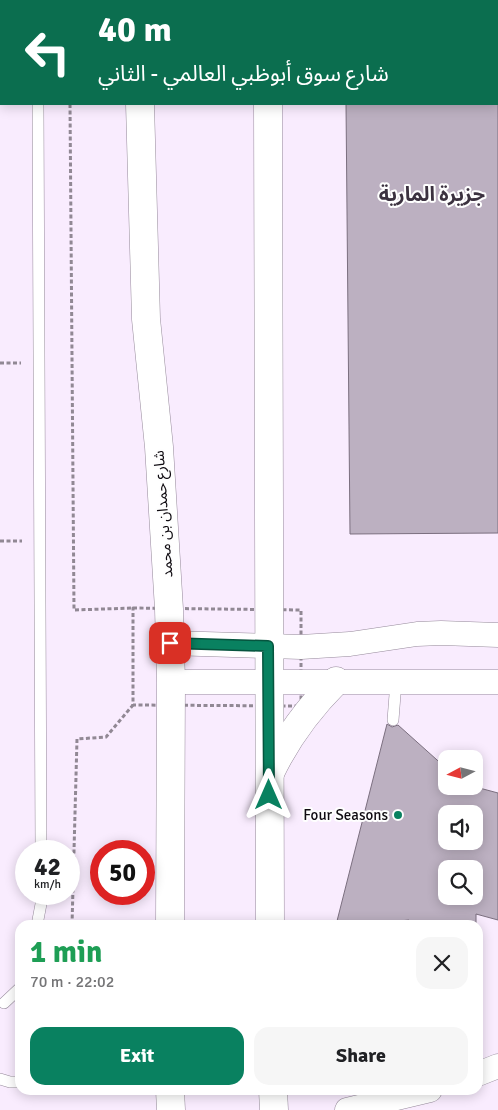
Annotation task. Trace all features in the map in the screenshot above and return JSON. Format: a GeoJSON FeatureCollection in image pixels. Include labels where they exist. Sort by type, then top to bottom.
{"type":"FeatureCollection","features":[{"type":"Feature","properties":{"kind":"main road","name":"شارع حمدان بن محمد"},"geometry":{"type":"LineString","coordinates":[[140,105],[146,319],[159,447],[170,643],[170,920]]}},
{"type":"Feature","properties":{"kind":"main road"},"geometry":{"type":"LineString","coordinates":[[270,920],[268,646],[273,110]]}},
{"type":"Feature","properties":{"kind":"main road"},"geometry":{"type":"LineString","coordinates":[[269,777],[278,756],[294,728],[336,681]]}},
{"type":"Feature","properties":{"kind":"main road"},"geometry":{"type":"LineString","coordinates":[[170,1095],[171,1110]]}},
{"type":"Feature","properties":{"kind":"main road"},"geometry":{"type":"LineString","coordinates":[[273,1095],[274,1110]]}},
{"type":"Feature","properties":{"kind":"street"},"geometry":{"type":"LineString","coordinates":[[170,643],[301,647],[326,646],[417,634],[498,635]]}},
{"type":"Feature","properties":{"kind":"street"},"geometry":{"type":"LineString","coordinates":[[171,682],[498,682]]}},
{"type":"Feature","properties":{"kind":"street"},"geometry":{"type":"LineString","coordinates":[[483,1072],[498,1066]]}},
{"type":"Feature","properties":{"kind":"street"},"geometry":{"type":"LineString","coordinates":[[347,1110],[409,1095]]}},
{"type":"Feature","properties":{"kind":"lane"},"geometry":{"type":"LineString","coordinates":[[38,105],[41,840]]}},
{"type":"Feature","properties":{"kind":"lane"},"geometry":{"type":"LineString","coordinates":[[393,720],[396,682]]}},
{"type":"Feature","properties":{"kind":"lane"},"geometry":{"type":"LineString","coordinates":[[38,920],[40,905]]}},
{"type":"Feature","properties":{"kind":"lane"},"geometry":{"type":"LineString","coordinates":[[42,905],[45,920]]}},
{"type":"Feature","properties":{"kind":"lane"},"geometry":{"type":"LineString","coordinates":[[2,1004],[15,992]]}},
{"type":"Feature","properties":{"kind":"lane"},"geometry":{"type":"LineString","coordinates":[[2,1004],[15,1002]]}},
{"type":"Feature","properties":{"kind":"lane"},"geometry":{"type":"LineString","coordinates":[[0,1079],[15,1082]]}},
{"type":"Feature","properties":{"kind":"path"},"geometry":{"type":"LineString","coordinates":[[70,105],[74,610],[133,608]]}},
{"type":"Feature","properties":{"kind":"path"},"geometry":{"type":"LineString","coordinates":[[72,920],[77,739],[106,737],[133,705]]}},
{"type":"Feature","properties":{"kind":"building"},"geometry":{"type":"Polygon","coordinates":[[[346,105],[498,105],[498,533],[350,534],[346,105]]]}},
{"type":"Feature","properties":{"kind":"building","name":"Four Seasons"},"geometry":{"type":"Polygon","coordinates":[[[387,724],[392,727],[398,725],[438,761],[438,795],[483,795],[483,789],[498,793],[498,920],[476,914],[476,920],[337,920],[387,724]]]}},
{"type":"Feature","properties":{"kind":"place","name":"Four Seasons"},"geometry":{"type":"Point","coordinates":[398,815]}},
{"type":"Feature","properties":{"kind":"district","name":"جزيرة المارية"},"geometry":{"type":"Point","coordinates":[432,194]}},
{"type":"Feature","properties":{"kind":"route"},"geometry":{"type":"LineString","coordinates":[[170,643],[268,646],[269,795]]}}]}
